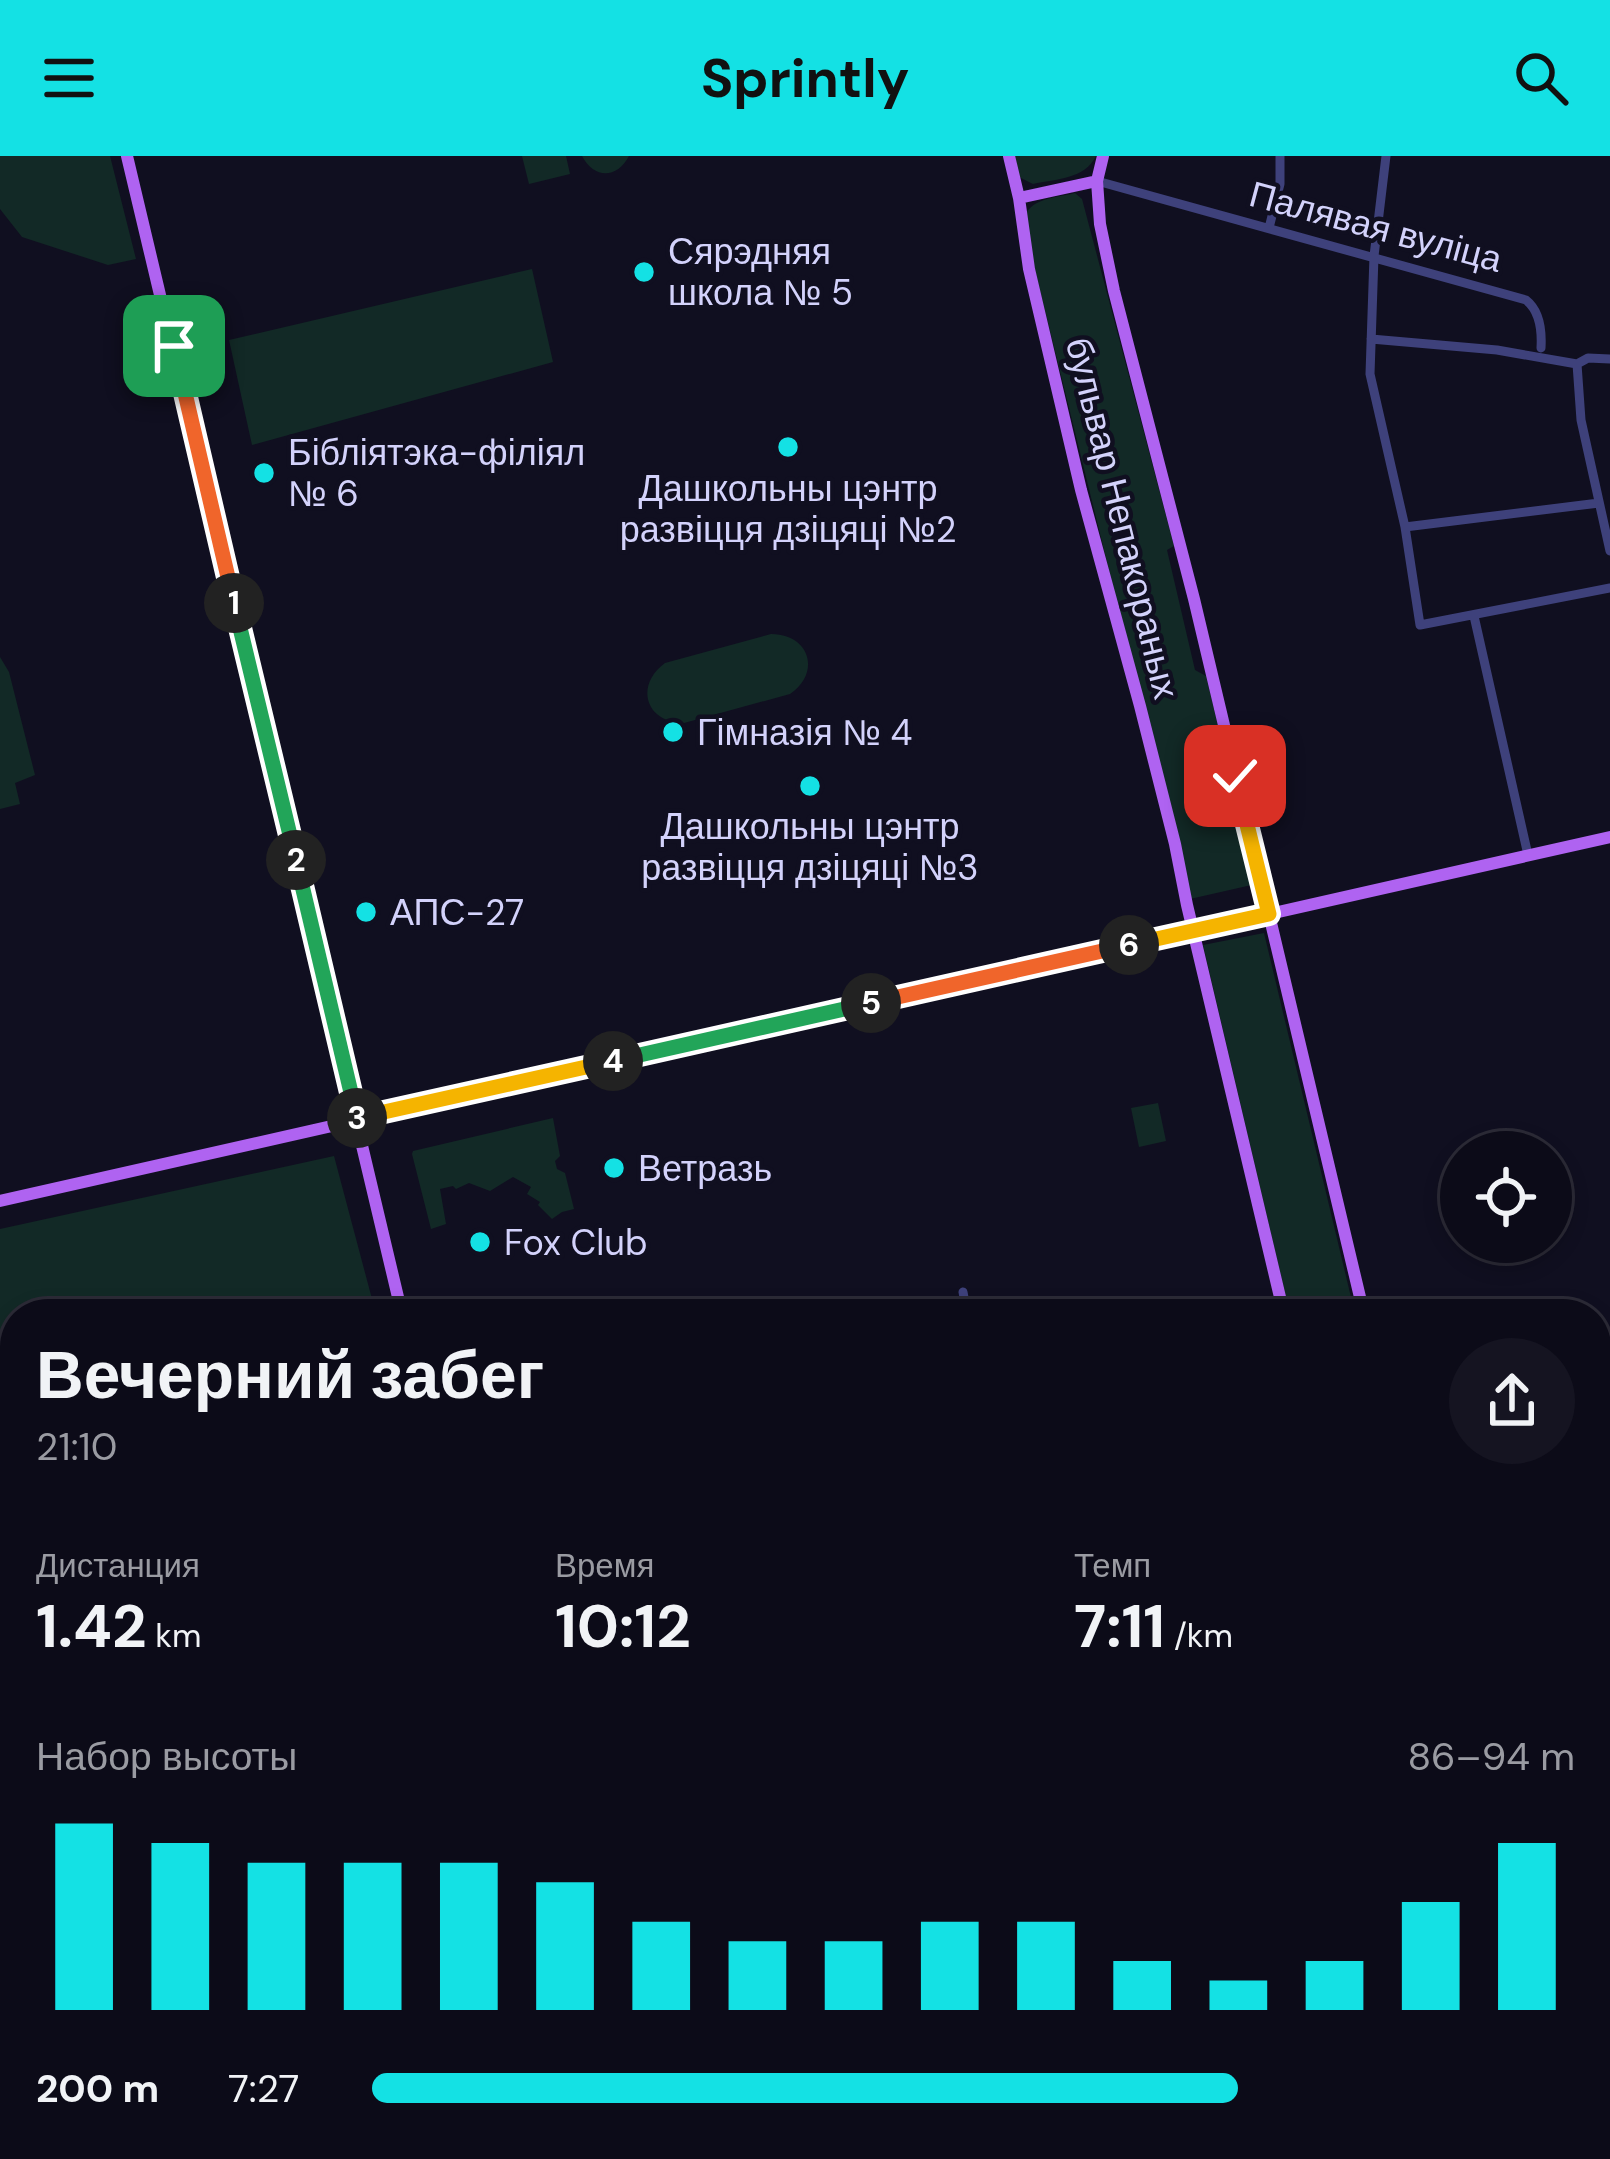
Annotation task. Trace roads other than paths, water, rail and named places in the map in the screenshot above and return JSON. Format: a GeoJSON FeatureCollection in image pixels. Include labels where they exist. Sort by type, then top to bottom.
{"type":"FeatureCollection","features":[{"type":"Feature","properties":{"kind":"main road"},"geometry":{"type":"LineString","coordinates":[[128,156],[399,1299]]}},
{"type":"Feature","properties":{"kind":"main road","name":"бульвар Непакораных"},"geometry":{"type":"LineString","coordinates":[[1009,156],[1029,269],[1081,490],[1146,729],[1281,1299]]}},
{"type":"Feature","properties":{"kind":"main road"},"geometry":{"type":"LineString","coordinates":[[1103,156],[1097,181],[1100,224],[1114,291],[1194,599],[1360,1299]]}},
{"type":"Feature","properties":{"kind":"main road","name":"Палявая вуліца"},"geometry":{"type":"LineString","coordinates":[[1019,198],[1097,181]]}},
{"type":"Feature","properties":{"kind":"main road"},"geometry":{"type":"LineString","coordinates":[[0,1201],[1610,837]]}},
{"type":"Feature","properties":{"kind":"street"},"geometry":{"type":"LineString","coordinates":[[1269,227],[1280,184],[1280,156]]}},
{"type":"Feature","properties":{"kind":"street"},"geometry":{"type":"LineString","coordinates":[[1386,156],[1373,256],[1370,374],[1405,526],[1420,625],[1610,588]]}},
{"type":"Feature","properties":{"kind":"street","name":"Палявая вуліца"},"geometry":{"type":"LineString","coordinates":[[1097,181],[1526,300],[1537,315],[1541,348]]}},
{"type":"Feature","properties":{"kind":"street"},"geometry":{"type":"LineString","coordinates":[[1371,339],[1497,350],[1577,364],[1588,358],[1610,359]]}},
{"type":"Feature","properties":{"kind":"street"},"geometry":{"type":"LineString","coordinates":[[1577,364],[1581,420],[1610,551]]}},
{"type":"Feature","properties":{"kind":"street"},"geometry":{"type":"LineString","coordinates":[[1405,526],[1599,503]]}},
{"type":"Feature","properties":{"kind":"street"},"geometry":{"type":"LineString","coordinates":[[1474,616],[1528,855]]}},
{"type":"Feature","properties":{"kind":"street"},"geometry":{"type":"LineString","coordinates":[[962,1292],[964,1299]]}},
{"type":"Feature","properties":{"kind":"place","name":"Сярэдняя школа № 5"},"geometry":{"type":"Point","coordinates":[644,272]}},
{"type":"Feature","properties":{"kind":"place","name":"Дашкольны цэнтр развіцця дзіцяці №2"},"geometry":{"type":"Point","coordinates":[788,447]}},
{"type":"Feature","properties":{"kind":"place","name":"Бібліятэка-філіял № 6"},"geometry":{"type":"Point","coordinates":[264,473]}},
{"type":"Feature","properties":{"kind":"place","name":"Гімназія № 4"},"geometry":{"type":"Point","coordinates":[673,732]}},
{"type":"Feature","properties":{"kind":"place","name":"Дашкольны цэнтр развіцця дзіцяці №3"},"geometry":{"type":"Point","coordinates":[810,786]}},
{"type":"Feature","properties":{"kind":"place","name":"АПС-27"},"geometry":{"type":"Point","coordinates":[366,912]}},
{"type":"Feature","properties":{"kind":"place","name":"Ветразь"},"geometry":{"type":"Point","coordinates":[614,1168]}},
{"type":"Feature","properties":{"kind":"place","name":"Fox Club"},"geometry":{"type":"Point","coordinates":[480,1242]}}]}
